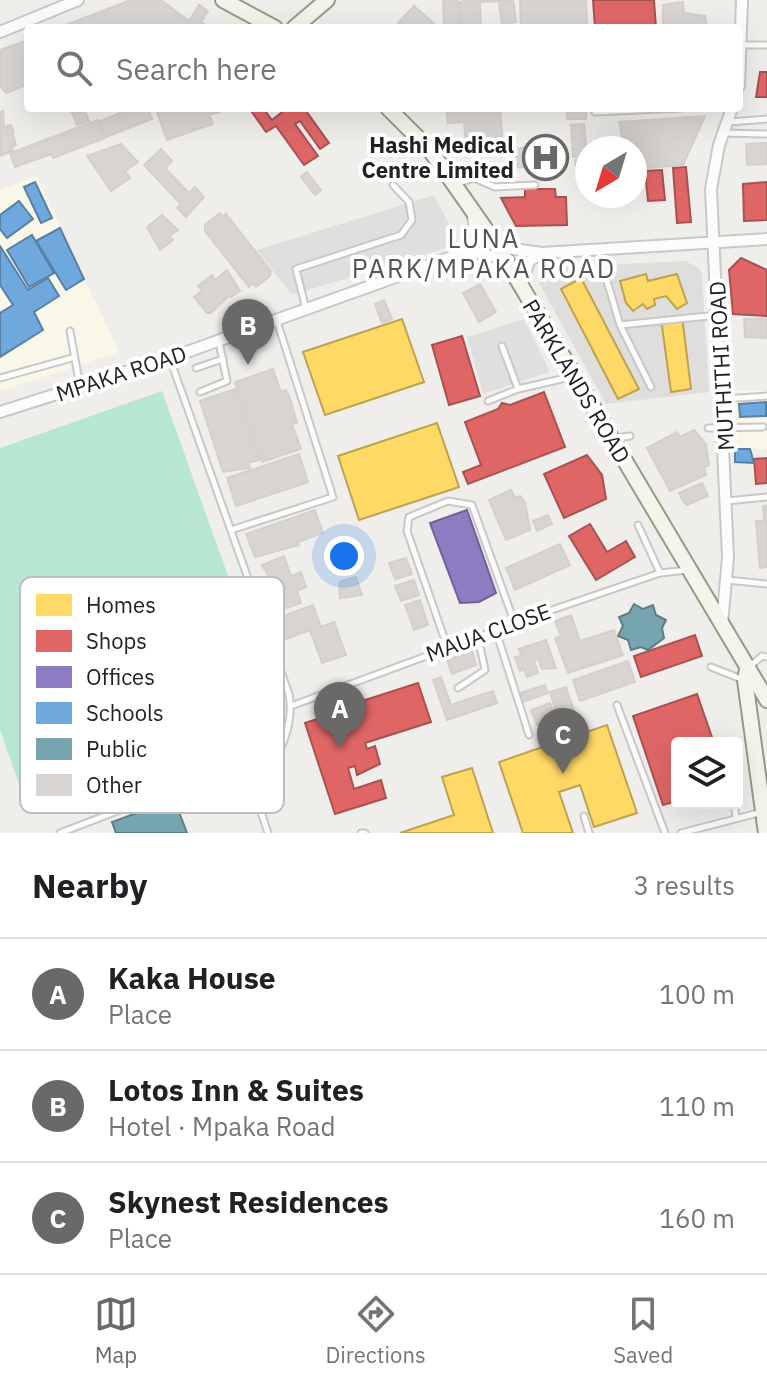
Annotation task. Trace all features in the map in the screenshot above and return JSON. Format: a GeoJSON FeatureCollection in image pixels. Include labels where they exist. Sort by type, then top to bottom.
{"type":"FeatureCollection","features":[{"type":"Feature","properties":{"kind":"main road"},"geometry":{"type":"LineString","coordinates":[[223,0],[268,24]]}},
{"type":"Feature","properties":{"kind":"main road"},"geometry":{"type":"LineString","coordinates":[[299,24],[327,0]]}},
{"type":"Feature","properties":{"kind":"main road","name":"PARKLANDS ROAD"},"geometry":{"type":"LineString","coordinates":[[392,112],[412,130],[456,184],[502,253],[689,569],[746,674],[767,700]]}},
{"type":"Feature","properties":{"kind":"main road","name":"PARKLANDS ROAD"},"geometry":{"type":"LineString","coordinates":[[746,674],[766,833]]}},
{"type":"Feature","properties":{"kind":"street"},"geometry":{"type":"LineString","coordinates":[[0,32],[78,0]]}},
{"type":"Feature","properties":{"kind":"street"},"geometry":{"type":"LineString","coordinates":[[741,24],[742,0]]}},
{"type":"Feature","properties":{"kind":"street","name":"MUTHITHI ROAD"},"geometry":{"type":"LineString","coordinates":[[722,626],[727,580],[727,501],[711,189],[731,112]]}},
{"type":"Feature","properties":{"kind":"street"},"geometry":{"type":"LineString","coordinates":[[470,206],[476,238],[468,251],[542,253],[767,239]]}},
{"type":"Feature","properties":{"kind":"street","name":"MPAKA ROAD"},"geometry":{"type":"LineString","coordinates":[[0,412],[170,358],[468,251]]}},
{"type":"Feature","properties":{"kind":"street"},"geometry":{"type":"LineString","coordinates":[[520,287],[529,261],[542,253]]}},
{"type":"Feature","properties":{"kind":"lane"},"geometry":{"type":"LineString","coordinates":[[743,45],[767,45]]}},
{"type":"Feature","properties":{"kind":"lane"},"geometry":{"type":"LineString","coordinates":[[726,128],[767,119]]}},
{"type":"Feature","properties":{"kind":"lane"},"geometry":{"type":"LineString","coordinates":[[726,128],[767,134]]}},
{"type":"Feature","properties":{"kind":"lane"},"geometry":{"type":"LineString","coordinates":[[456,184],[474,178],[495,187],[535,185]]}},
{"type":"Feature","properties":{"kind":"lane"},"geometry":{"type":"LineString","coordinates":[[307,310],[296,269],[401,235],[412,220],[409,202],[393,185]]}},
{"type":"Feature","properties":{"kind":"lane"},"geometry":{"type":"LineString","coordinates":[[597,248],[620,325],[651,387]]}},
{"type":"Feature","properties":{"kind":"lane"},"geometry":{"type":"LineString","coordinates":[[620,325],[719,315]]}},
{"type":"Feature","properties":{"kind":"lane"},"geometry":{"type":"LineString","coordinates":[[231,530],[333,497],[277,320]]}},
{"type":"Feature","properties":{"kind":"lane"},"geometry":{"type":"LineString","coordinates":[[70,331],[72,358],[80,388]]}},
{"type":"Feature","properties":{"kind":"lane"},"geometry":{"type":"LineString","coordinates":[[200,392],[227,381],[218,341]]}},
{"type":"Feature","properties":{"kind":"lane"},"geometry":{"type":"LineString","coordinates":[[502,346],[518,389]]}},
{"type":"Feature","properties":{"kind":"lane"},"geometry":{"type":"LineString","coordinates":[[0,378],[72,358]]}},
{"type":"Feature","properties":{"kind":"lane"},"geometry":{"type":"LineString","coordinates":[[170,358],[247,577]]}},
{"type":"Feature","properties":{"kind":"lane"},"geometry":{"type":"LineString","coordinates":[[196,368],[223,359]]}},
{"type":"Feature","properties":{"kind":"lane"},"geometry":{"type":"LineString","coordinates":[[488,401],[518,389],[575,376]]}},
{"type":"Feature","properties":{"kind":"lane"},"geometry":{"type":"LineString","coordinates":[[723,399],[767,396]]}},
{"type":"Feature","properties":{"kind":"lane"},"geometry":{"type":"LineString","coordinates":[[708,428],[763,427]]}},
{"type":"Feature","properties":{"kind":"lane"},"geometry":{"type":"LineString","coordinates":[[612,438],[630,436]]}},
{"type":"Feature","properties":{"kind":"lane"},"geometry":{"type":"LineString","coordinates":[[727,501],[767,497]]}},
{"type":"Feature","properties":{"kind":"lane"},"geometry":{"type":"LineString","coordinates":[[447,646],[407,531],[409,517],[448,501],[472,505],[515,624]]}},
{"type":"Feature","properties":{"kind":"lane"},"geometry":{"type":"LineString","coordinates":[[638,525],[660,573]]}},
{"type":"Feature","properties":{"kind":"lane","name":"MAUA CLOSE"},"geometry":{"type":"LineString","coordinates":[[291,706],[447,646],[660,573],[689,569]]}},
{"type":"Feature","properties":{"kind":"lane"},"geometry":{"type":"LineString","coordinates":[[727,580],[767,586]]}},
{"type":"Feature","properties":{"kind":"lane"},"geometry":{"type":"LineString","coordinates":[[496,631],[529,735]]}},
{"type":"Feature","properties":{"kind":"lane"},"geometry":{"type":"LineString","coordinates":[[458,688],[485,670],[478,637]]}},
{"type":"Feature","properties":{"kind":"lane"},"geometry":{"type":"LineString","coordinates":[[746,674],[762,656],[767,657]]}},
{"type":"Feature","properties":{"kind":"lane"},"geometry":{"type":"LineString","coordinates":[[711,667],[746,674],[767,688]]}},
{"type":"Feature","properties":{"kind":"lane"},"geometry":{"type":"LineString","coordinates":[[284,685],[291,706],[284,741]]}},
{"type":"Feature","properties":{"kind":"lane"},"geometry":{"type":"LineString","coordinates":[[617,705],[665,833]]}},
{"type":"Feature","properties":{"kind":"lane"},"geometry":{"type":"LineString","coordinates":[[735,809],[736,818]]}},
{"type":"Feature","properties":{"kind":"lane"},"geometry":{"type":"LineString","coordinates":[[681,833],[763,812]]}},
{"type":"Feature","properties":{"kind":"lane"},"geometry":{"type":"LineString","coordinates":[[60,833],[112,813]]}},
{"type":"Feature","properties":{"kind":"lane"},"geometry":{"type":"LineString","coordinates":[[261,813],[268,833]]}},
{"type":"Feature","properties":{"kind":"lane"},"geometry":{"type":"LineString","coordinates":[[584,816],[589,833]]}},
{"type":"Feature","properties":{"kind":"shaded area"},"geometry":{"type":"Polygon","coordinates":[[[37,176],[119,352],[0,391],[0,190],[37,176]]]}},
{"type":"Feature","properties":{"kind":"shaded area"},"geometry":{"type":"Polygon","coordinates":[[[434,195],[459,244],[292,295],[257,250],[434,195]]]}},
{"type":"Feature","properties":{"kind":"shaded area"},"geometry":{"type":"Polygon","coordinates":[[[685,261],[699,268],[702,275],[709,392],[606,404],[539,283],[539,268],[685,261]]]}},
{"type":"Feature","properties":{"kind":"shaded area"},"geometry":{"type":"Polygon","coordinates":[[[524,319],[550,372],[483,394],[467,337],[524,319]]]}},
{"type":"Feature","properties":{"kind":"shaded area"},"geometry":{"type":"Polygon","coordinates":[[[731,391],[767,391],[767,449],[731,449],[731,391]]]}},
{"type":"Feature","properties":{"kind":"green space"},"geometry":{"type":"Polygon","coordinates":[[[162,391],[228,577],[20,577],[20,787],[0,730],[0,448],[162,391]]]}},
{"type":"Feature","properties":{"kind":"building: Homes"},"geometry":{"type":"Polygon","coordinates":[[[646,274],[648,281],[677,274],[687,303],[677,309],[666,296],[654,299],[655,305],[647,309],[643,304],[633,311],[626,303],[620,281],[646,274]]]}},
{"type":"Feature","properties":{"kind":"building: Homes"},"geometry":{"type":"Polygon","coordinates":[[[581,278],[639,389],[618,399],[561,289],[581,278]]]}},
{"type":"Feature","properties":{"kind":"building: Homes"},"geometry":{"type":"Polygon","coordinates":[[[682,316],[691,389],[671,392],[661,319],[682,316]]]}},
{"type":"Feature","properties":{"kind":"building: Homes"},"geometry":{"type":"Polygon","coordinates":[[[402,319],[424,382],[325,415],[303,352],[402,319]]]}},
{"type":"Feature","properties":{"kind":"building: Homes"},"geometry":{"type":"Polygon","coordinates":[[[437,423],[459,487],[359,520],[338,456],[437,423]]]}},
{"type":"Feature","properties":{"kind":"building: Homes"},"geometry":{"type":"Polygon","coordinates":[[[607,725],[637,813],[594,827],[580,785],[559,792],[573,833],[523,833],[499,762],[607,725]]]}},
{"type":"Feature","properties":{"kind":"building: Homes"},"geometry":{"type":"Polygon","coordinates":[[[472,768],[493,833],[400,833],[454,815],[442,777],[472,768]]]}},
{"type":"Feature","properties":{"kind":"building: Shops"},"geometry":{"type":"Polygon","coordinates":[[[593,0],[654,0],[656,24],[595,24],[593,0]]]}},
{"type":"Feature","properties":{"kind":"building: Shops"},"geometry":{"type":"Polygon","coordinates":[[[760,72],[767,72],[767,97],[756,97],[760,72]]]}},
{"type":"Feature","properties":{"kind":"building: Shops"},"geometry":{"type":"Polygon","coordinates":[[[252,112],[266,112],[272,120],[282,112],[307,112],[329,143],[320,149],[300,121],[295,124],[318,156],[304,165],[276,126],[266,132],[252,112]]]}},
{"type":"Feature","properties":{"kind":"building: Shops"},"geometry":{"type":"Polygon","coordinates":[[[686,167],[691,222],[677,223],[673,168],[686,167]]]}},
{"type":"Feature","properties":{"kind":"building: Shops"},"geometry":{"type":"Polygon","coordinates":[[[662,170],[665,200],[648,201],[647,171],[662,170]]]}},
{"type":"Feature","properties":{"kind":"building: Shops"},"geometry":{"type":"Polygon","coordinates":[[[767,182],[767,220],[744,221],[743,184],[767,182]]]}},
{"type":"Feature","properties":{"kind":"building: Shops"},"geometry":{"type":"Polygon","coordinates":[[[525,189],[555,189],[556,197],[566,197],[567,225],[516,226],[501,198],[525,197],[525,189]]]}},
{"type":"Feature","properties":{"kind":"building: Shops"},"geometry":{"type":"Polygon","coordinates":[[[741,258],[767,270],[767,316],[733,314],[729,270],[741,258]]]}},
{"type":"Feature","properties":{"kind":"building: Shops"},"geometry":{"type":"Polygon","coordinates":[[[462,336],[480,396],[449,405],[432,345],[462,336]]]}},
{"type":"Feature","properties":{"kind":"building: Shops"},"geometry":{"type":"Polygon","coordinates":[[[544,392],[565,447],[468,484],[463,472],[481,465],[465,422],[498,409],[502,403],[510,405],[544,392]]]}},
{"type":"Feature","properties":{"kind":"building: Shops"},"geometry":{"type":"Polygon","coordinates":[[[587,455],[602,475],[606,499],[564,518],[544,474],[587,455]]]}},
{"type":"Feature","properties":{"kind":"building: Shops"},"geometry":{"type":"Polygon","coordinates":[[[767,458],[767,483],[756,484],[754,459],[767,458]]]}},
{"type":"Feature","properties":{"kind":"building: Shops"},"geometry":{"type":"Polygon","coordinates":[[[590,524],[607,552],[626,541],[635,557],[596,580],[569,536],[590,524]]]}},
{"type":"Feature","properties":{"kind":"building: Shops"},"geometry":{"type":"Polygon","coordinates":[[[695,635],[702,656],[641,677],[634,656],[695,635]]]}},
{"type":"Feature","properties":{"kind":"building: Shops"},"geometry":{"type":"Polygon","coordinates":[[[418,683],[431,722],[365,743],[367,749],[375,746],[380,764],[357,775],[355,766],[348,768],[354,789],[381,780],[386,798],[335,814],[305,723],[330,715],[334,727],[358,719],[353,704],[418,683]]]}},
{"type":"Feature","properties":{"kind":"building: Shops"},"geometry":{"type":"Polygon","coordinates":[[[697,694],[712,737],[671,737],[671,803],[663,805],[633,716],[697,694]]]}},
{"type":"Feature","properties":{"kind":"building: Offices"},"geometry":{"type":"Polygon","coordinates":[[[467,510],[496,593],[479,602],[460,603],[430,523],[467,510]]]}},
{"type":"Feature","properties":{"kind":"building: Schools"},"geometry":{"type":"Polygon","coordinates":[[[35,182],[52,218],[41,223],[24,187],[35,182]]]}},
{"type":"Feature","properties":{"kind":"building: Schools"},"geometry":{"type":"Polygon","coordinates":[[[19,201],[33,219],[7,238],[0,229],[0,215],[19,201]]]}},
{"type":"Feature","properties":{"kind":"building: Schools"},"geometry":{"type":"Polygon","coordinates":[[[60,228],[84,279],[66,290],[36,241],[60,228]]]}},
{"type":"Feature","properties":{"kind":"building: Schools"},"geometry":{"type":"Polygon","coordinates":[[[32,235],[54,273],[29,287],[7,250],[32,235]]]}},
{"type":"Feature","properties":{"kind":"building: Schools"},"geometry":{"type":"Polygon","coordinates":[[[0,246],[28,290],[48,278],[59,296],[34,312],[43,330],[0,357],[0,313],[13,305],[0,285],[0,246]]]}},
{"type":"Feature","properties":{"kind":"building: Schools"},"geometry":{"type":"Polygon","coordinates":[[[766,402],[766,416],[740,417],[739,404],[766,402]]]}},
{"type":"Feature","properties":{"kind":"building: Schools"},"geometry":{"type":"Polygon","coordinates":[[[735,449],[750,449],[754,463],[735,462],[735,449]]]}},
{"type":"Feature","properties":{"kind":"building: Public"},"geometry":{"type":"Polygon","coordinates":[[[634,604],[643,609],[653,605],[656,615],[666,620],[662,628],[664,638],[648,650],[641,647],[631,650],[628,640],[618,636],[623,626],[619,617],[629,613],[634,604]]]}},
{"type":"Feature","properties":{"kind":"building: Public"},"geometry":{"type":"Polygon","coordinates":[[[136,813],[179,813],[187,833],[116,833],[112,822],[136,813]]]}},
{"type":"Feature","properties":{"kind":"building: Other"},"geometry":{"type":"Polygon","coordinates":[[[131,0],[161,0],[189,21],[199,5],[208,11],[201,22],[204,24],[68,24],[131,0]]]}},
{"type":"Feature","properties":{"kind":"building: Other"},"geometry":{"type":"Polygon","coordinates":[[[443,0],[458,0],[459,24],[444,24],[443,0]]]}},
{"type":"Feature","properties":{"kind":"building: Other"},"geometry":{"type":"Polygon","coordinates":[[[507,0],[480,2],[481,24],[461,24],[460,2],[507,0]]]}},
{"type":"Feature","properties":{"kind":"building: Other"},"geometry":{"type":"Polygon","coordinates":[[[513,0],[516,22],[502,24],[499,4],[513,0]]]}},
{"type":"Feature","properties":{"kind":"building: Other"},"geometry":{"type":"Polygon","coordinates":[[[520,0],[586,0],[587,24],[521,24],[520,0]]]}},
{"type":"Feature","properties":{"kind":"building: Other"},"geometry":{"type":"Polygon","coordinates":[[[683,2],[684,13],[705,16],[706,24],[663,24],[663,5],[683,2]]]}},
{"type":"Feature","properties":{"kind":"building: Other"},"geometry":{"type":"Polygon","coordinates":[[[414,6],[434,24],[399,24],[414,6]]]}},
{"type":"Feature","properties":{"kind":"building: Other"},"geometry":{"type":"Polygon","coordinates":[[[24,41],[24,86],[6,93],[0,86],[0,50],[24,41]]]}},
{"type":"Feature","properties":{"kind":"building: Other"},"geometry":{"type":"Polygon","coordinates":[[[3,111],[4,127],[11,125],[14,132],[8,136],[13,134],[16,145],[12,147],[13,151],[0,156],[0,113],[3,111]]]}},
{"type":"Feature","properties":{"kind":"building: Other"},"geometry":{"type":"Polygon","coordinates":[[[72,112],[86,112],[89,121],[77,125],[72,112]]]}},
{"type":"Feature","properties":{"kind":"building: Other"},"geometry":{"type":"Polygon","coordinates":[[[123,112],[149,112],[152,119],[106,137],[100,121],[123,112]]]}},
{"type":"Feature","properties":{"kind":"building: Other"},"geometry":{"type":"Polygon","coordinates":[[[157,112],[220,112],[209,115],[213,124],[167,140],[157,112]]]}},
{"type":"Feature","properties":{"kind":"building: Other"},"geometry":{"type":"Polygon","coordinates":[[[447,112],[500,112],[503,143],[466,146],[464,122],[448,123],[447,112]]]}},
{"type":"Feature","properties":{"kind":"building: Other"},"geometry":{"type":"Polygon","coordinates":[[[567,112],[586,112],[586,119],[567,119],[567,112]]]}},
{"type":"Feature","properties":{"kind":"building: Other"},"geometry":{"type":"Polygon","coordinates":[[[705,116],[683,165],[647,168],[647,136],[622,136],[619,122],[705,116]]]}},
{"type":"Feature","properties":{"kind":"building: Other"},"geometry":{"type":"Polygon","coordinates":[[[98,120],[105,138],[53,158],[51,154],[15,167],[10,153],[98,120]]]}},
{"type":"Feature","properties":{"kind":"building: Other"},"geometry":{"type":"Polygon","coordinates":[[[584,124],[585,136],[575,136],[575,157],[573,157],[571,125],[584,124]]]}},
{"type":"Feature","properties":{"kind":"building: Other"},"geometry":{"type":"Polygon","coordinates":[[[767,143],[767,164],[747,165],[746,144],[767,143]]]}},
{"type":"Feature","properties":{"kind":"building: Other"},"geometry":{"type":"Polygon","coordinates":[[[121,144],[138,162],[125,171],[130,178],[111,191],[87,156],[121,144]]]}},
{"type":"Feature","properties":{"kind":"building: Other"},"geometry":{"type":"Polygon","coordinates":[[[559,146],[562,171],[552,172],[548,147],[559,146]]]}},
{"type":"Feature","properties":{"kind":"building: Other"},"geometry":{"type":"Polygon","coordinates":[[[525,147],[542,149],[542,166],[509,168],[508,151],[525,147]]]}},
{"type":"Feature","properties":{"kind":"building: Other"},"geometry":{"type":"Polygon","coordinates":[[[161,149],[172,161],[165,168],[189,193],[195,187],[204,197],[186,217],[177,208],[181,204],[144,165],[161,149]]]}},
{"type":"Feature","properties":{"kind":"building: Other"},"geometry":{"type":"Polygon","coordinates":[[[307,172],[321,190],[315,195],[301,177],[307,172]]]}},
{"type":"Feature","properties":{"kind":"building: Other"},"geometry":{"type":"Polygon","coordinates":[[[220,213],[223,217],[226,214],[271,271],[270,276],[256,287],[253,284],[249,287],[205,231],[205,225],[220,213]]]}},
{"type":"Feature","properties":{"kind":"building: Other"},"geometry":{"type":"Polygon","coordinates":[[[162,215],[178,230],[169,236],[173,240],[160,250],[147,227],[162,215]]]}},
{"type":"Feature","properties":{"kind":"building: Other"},"geometry":{"type":"Polygon","coordinates":[[[227,270],[240,291],[207,313],[194,297],[202,290],[198,286],[212,275],[215,280],[227,270]]]}},
{"type":"Feature","properties":{"kind":"building: Other"},"geometry":{"type":"Polygon","coordinates":[[[480,284],[496,312],[479,322],[463,293],[480,284]]]}},
{"type":"Feature","properties":{"kind":"building: Other"},"geometry":{"type":"Polygon","coordinates":[[[384,300],[392,319],[382,323],[375,304],[384,300]]]}},
{"type":"Feature","properties":{"kind":"building: Other"},"geometry":{"type":"Polygon","coordinates":[[[767,318],[767,338],[745,337],[744,319],[767,318]]]}},
{"type":"Feature","properties":{"kind":"building: Other"},"geometry":{"type":"Polygon","coordinates":[[[273,369],[281,392],[286,390],[290,398],[297,423],[292,424],[301,449],[262,462],[235,382],[273,369]]]}},
{"type":"Feature","properties":{"kind":"building: Other"},"geometry":{"type":"Polygon","coordinates":[[[235,389],[259,460],[248,463],[250,468],[223,472],[200,401],[235,389]]]}},
{"type":"Feature","properties":{"kind":"building: Other"},"geometry":{"type":"Polygon","coordinates":[[[694,430],[706,444],[709,465],[704,467],[706,475],[670,491],[647,448],[677,432],[680,437],[694,430]]]}},
{"type":"Feature","properties":{"kind":"building: Other"},"geometry":{"type":"Polygon","coordinates":[[[299,454],[308,482],[236,506],[227,478],[299,454]]]}},
{"type":"Feature","properties":{"kind":"building: Other"},"geometry":{"type":"Polygon","coordinates":[[[702,483],[708,496],[687,505],[679,493],[702,483]]]}},
{"type":"Feature","properties":{"kind":"building: Other"},"geometry":{"type":"Polygon","coordinates":[[[511,490],[515,498],[520,496],[525,502],[530,530],[506,540],[489,500],[511,490]]]}},
{"type":"Feature","properties":{"kind":"building: Other"},"geometry":{"type":"Polygon","coordinates":[[[767,505],[767,567],[760,568],[756,521],[764,521],[763,506],[767,505]]]}},
{"type":"Feature","properties":{"kind":"building: Other"},"geometry":{"type":"Polygon","coordinates":[[[315,510],[323,533],[298,542],[299,545],[255,557],[246,534],[315,510]]]}},
{"type":"Feature","properties":{"kind":"building: Other"},"geometry":{"type":"Polygon","coordinates":[[[548,515],[552,524],[537,531],[533,521],[548,515]]]}},
{"type":"Feature","properties":{"kind":"building: Other"},"geometry":{"type":"Polygon","coordinates":[[[560,544],[570,565],[515,590],[506,568],[560,544]]]}},
{"type":"Feature","properties":{"kind":"building: Other"},"geometry":{"type":"Polygon","coordinates":[[[284,556],[291,576],[301,572],[306,587],[297,591],[301,603],[284,609],[284,577],[269,577],[262,565],[284,556]]]}},
{"type":"Feature","properties":{"kind":"building: Other"},"geometry":{"type":"Polygon","coordinates":[[[406,558],[412,574],[395,579],[389,563],[406,558]]]}},
{"type":"Feature","properties":{"kind":"building: Other"},"geometry":{"type":"Polygon","coordinates":[[[356,577],[362,595],[340,598],[339,582],[356,577]]]}},
{"type":"Feature","properties":{"kind":"building: Other"},"geometry":{"type":"Polygon","coordinates":[[[414,580],[419,595],[401,601],[395,586],[414,580]]]}},
{"type":"Feature","properties":{"kind":"building: Other"},"geometry":{"type":"Polygon","coordinates":[[[420,600],[428,625],[414,630],[405,605],[420,600]]]}},
{"type":"Feature","properties":{"kind":"building: Other"},"geometry":{"type":"Polygon","coordinates":[[[313,605],[321,627],[334,622],[346,655],[322,663],[310,630],[286,639],[284,616],[313,605]]]}},
{"type":"Feature","properties":{"kind":"building: Other"},"geometry":{"type":"Polygon","coordinates":[[[571,615],[580,641],[614,630],[623,655],[568,673],[555,638],[561,636],[555,621],[571,615]]]}},
{"type":"Feature","properties":{"kind":"building: Other"},"geometry":{"type":"Polygon","coordinates":[[[546,640],[556,668],[542,669],[538,659],[534,661],[538,673],[527,677],[524,669],[520,671],[515,657],[521,656],[519,649],[546,640]]]}},
{"type":"Feature","properties":{"kind":"building: Other"},"geometry":{"type":"Polygon","coordinates":[[[472,651],[476,665],[452,674],[447,660],[472,651]]]}},
{"type":"Feature","properties":{"kind":"building: Other"},"geometry":{"type":"Polygon","coordinates":[[[628,661],[635,682],[580,701],[573,680],[628,661]]]}},
{"type":"Feature","properties":{"kind":"building: Other"},"geometry":{"type":"Polygon","coordinates":[[[441,677],[451,705],[493,691],[497,703],[447,720],[433,680],[441,677]]]}},
{"type":"Feature","properties":{"kind":"building: Other"},"geometry":{"type":"Polygon","coordinates":[[[545,685],[548,693],[523,702],[520,693],[545,685]]]}},
{"type":"Feature","properties":{"kind":"building: Other"},"geometry":{"type":"Polygon","coordinates":[[[566,687],[578,722],[561,727],[550,692],[566,687]]]}},
{"type":"Feature","properties":{"kind":"building: Other"},"geometry":{"type":"Polygon","coordinates":[[[550,703],[556,719],[537,725],[531,710],[550,703]]]}},
{"type":"Feature","properties":{"kind":"place","name":"Hashi Medical Centre Limited"},"geometry":{"type":"Point","coordinates":[545,157]}},
{"type":"Feature","properties":{"kind":"place","name":"Lotos Inn & Suites"},"geometry":{"type":"Point","coordinates":[248,365]}},
{"type":"Feature","properties":{"kind":"place","name":"Kaka House"},"geometry":{"type":"Point","coordinates":[340,748]}},
{"type":"Feature","properties":{"kind":"place","name":"Skynest Residences"},"geometry":{"type":"Point","coordinates":[563,774]}},
{"type":"Feature","properties":{"kind":"district","name":"LUNA PARK/MPAKA ROAD"},"geometry":{"type":"Point","coordinates":[484,253]}}]}
